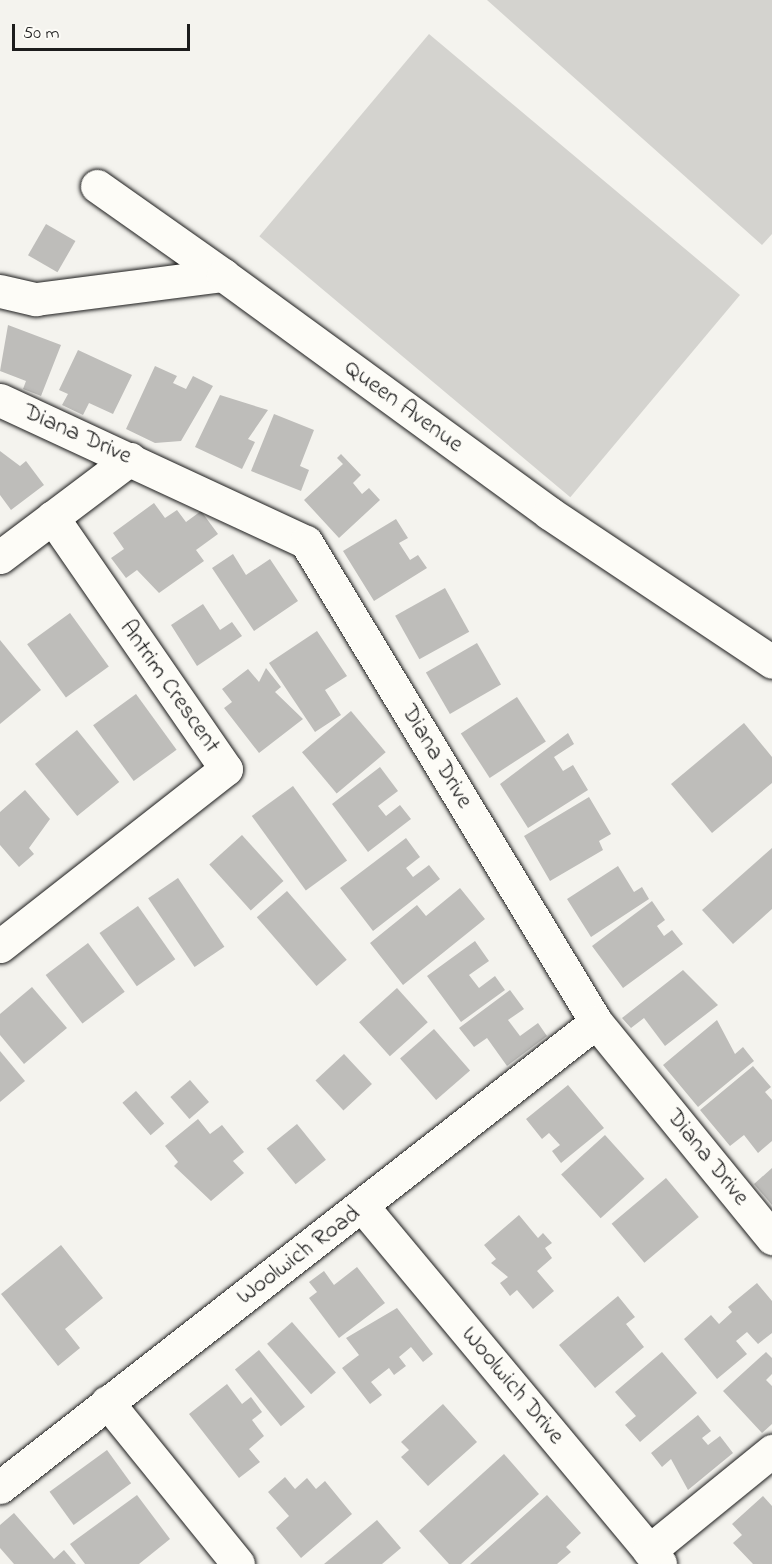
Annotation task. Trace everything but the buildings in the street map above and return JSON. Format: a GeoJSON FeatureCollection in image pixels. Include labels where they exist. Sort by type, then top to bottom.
{"type":"FeatureCollection","features":[{"type":"Feature","properties":{"kind":"street","name":"Queen Avenue"},"geometry":{"type":"LineString","coordinates":[[97,186],[549,513],[772,662]]}},
{"type":"Feature","properties":{"kind":"street"},"geometry":{"type":"LineString","coordinates":[[0,291],[36,299],[223,275]]}},
{"type":"Feature","properties":{"kind":"street","name":"Diana Drive"},"geometry":{"type":"LineString","coordinates":[[0,400],[306,542],[596,1022],[772,1238]]}},
{"type":"Feature","properties":{"kind":"street"},"geometry":{"type":"LineString","coordinates":[[0,557],[130,459]]}},
{"type":"Feature","properties":{"kind":"street","name":"Antrim Crescent"},"geometry":{"type":"LineString","coordinates":[[0,946],[226,769],[52,517]]}},
{"type":"Feature","properties":{"kind":"street","name":"Woolwich Road"},"geometry":{"type":"LineString","coordinates":[[0,1486],[363,1207],[596,1022]]}},
{"type":"Feature","properties":{"kind":"street","name":"Woolwich Drive"},"geometry":{"type":"LineString","coordinates":[[363,1207],[654,1558]]}},
{"type":"Feature","properties":{"kind":"street"},"geometry":{"type":"LineString","coordinates":[[107,1402],[238,1564]]}},
{"type":"Feature","properties":{"kind":"street"},"geometry":{"type":"LineString","coordinates":[[654,1558],[772,1451]]}},
{"type":"Feature","properties":{"kind":"shaded area"},"geometry":{"type":"Polygon","coordinates":[[[487,0],[772,0],[772,234],[762,245],[487,0]]]}},
{"type":"Feature","properties":{"kind":"shaded area"},"geometry":{"type":"Polygon","coordinates":[[[429,34],[740,295],[570,497],[259,236],[429,34]]]}}]}
